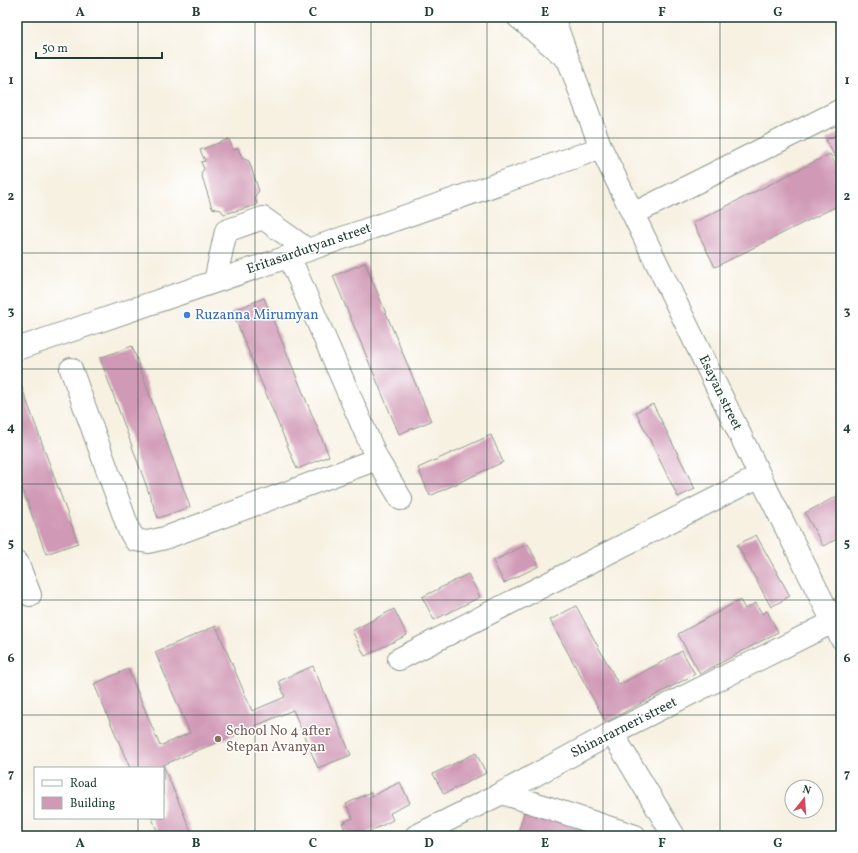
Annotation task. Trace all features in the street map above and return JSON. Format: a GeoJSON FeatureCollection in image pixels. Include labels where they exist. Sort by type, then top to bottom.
{"type":"FeatureCollection","features":[{"type":"Feature","properties":{"kind":"street"},"geometry":{"type":"LineString","coordinates":[[518,17],[568,60]]}},
{"type":"Feature","properties":{"kind":"street","name":"Esayan street"},"geometry":{"type":"LineString","coordinates":[[553,17],[601,148],[760,476],[837,630]]}},
{"type":"Feature","properties":{"kind":"street"},"geometry":{"type":"LineString","coordinates":[[633,214],[841,110]]}},
{"type":"Feature","properties":{"kind":"street","name":"Eritasardutyan street"},"geometry":{"type":"LineString","coordinates":[[17,348],[601,148]]}},
{"type":"Feature","properties":{"kind":"street"},"geometry":{"type":"LineString","coordinates":[[215,281],[226,231],[263,218],[298,253],[377,459],[401,499]]}},
{"type":"Feature","properties":{"kind":"street"},"geometry":{"type":"LineString","coordinates":[[71,369],[129,530],[136,540],[148,542],[165,538],[377,459]]}},
{"type":"Feature","properties":{"kind":"street"},"geometry":{"type":"LineString","coordinates":[[399,659],[760,476]]}},
{"type":"Feature","properties":{"kind":"street"},"geometry":{"type":"LineString","coordinates":[[17,562],[30,595]]}},
{"type":"Feature","properties":{"kind":"street","name":"Shinararneri street"},"geometry":{"type":"LineString","coordinates":[[416,836],[502,793],[612,733],[837,630]]}},
{"type":"Feature","properties":{"kind":"street"},"geometry":{"type":"LineString","coordinates":[[612,733],[674,836]]}},
{"type":"Feature","properties":{"kind":"street"},"geometry":{"type":"LineString","coordinates":[[502,793],[635,836]]}},
{"type":"Feature","properties":{"kind":"building"},"geometry":{"type":"Polygon","coordinates":[[[841,132],[841,168],[826,140],[841,132]]]}},
{"type":"Feature","properties":{"kind":"building"},"geometry":{"type":"Polygon","coordinates":[[[229,139],[233,150],[238,148],[242,158],[249,161],[259,191],[255,196],[257,205],[224,214],[221,210],[212,208],[201,173],[204,169],[201,162],[205,161],[200,150],[229,139]]]}},
{"type":"Feature","properties":{"kind":"building"},"geometry":{"type":"Polygon","coordinates":[[[830,154],[841,175],[841,204],[715,267],[693,223],[830,154]]]}},
{"type":"Feature","properties":{"kind":"building"},"geometry":{"type":"Polygon","coordinates":[[[365,263],[431,421],[399,434],[333,276],[365,263]]]}},
{"type":"Feature","properties":{"kind":"building"},"geometry":{"type":"Polygon","coordinates":[[[264,298],[329,456],[297,469],[232,311],[264,298]]]}},
{"type":"Feature","properties":{"kind":"building"},"geometry":{"type":"Polygon","coordinates":[[[132,346],[190,507],[158,518],[100,358],[132,346]]]}},
{"type":"Feature","properties":{"kind":"building"},"geometry":{"type":"Polygon","coordinates":[[[20,382],[78,543],[46,554],[17,474],[17,384],[20,382]]]}},
{"type":"Feature","properties":{"kind":"building"},"geometry":{"type":"Polygon","coordinates":[[[653,404],[695,489],[678,497],[636,412],[653,404]]]}},
{"type":"Feature","properties":{"kind":"building"},"geometry":{"type":"Polygon","coordinates":[[[491,435],[503,462],[430,496],[418,468],[491,435]]]}},
{"type":"Feature","properties":{"kind":"building"},"geometry":{"type":"Polygon","coordinates":[[[841,494],[841,537],[823,546],[805,513],[841,494]]]}},
{"type":"Feature","properties":{"kind":"building"},"geometry":{"type":"Polygon","coordinates":[[[756,535],[790,596],[771,607],[737,545],[756,535]]]}},
{"type":"Feature","properties":{"kind":"building"},"geometry":{"type":"Polygon","coordinates":[[[528,544],[539,566],[504,583],[493,561],[528,544]]]}},
{"type":"Feature","properties":{"kind":"building"},"geometry":{"type":"Polygon","coordinates":[[[468,574],[480,597],[434,620],[422,597],[468,574]]]}},
{"type":"Feature","properties":{"kind":"building"},"geometry":{"type":"Polygon","coordinates":[[[841,593],[841,602],[837,594],[841,593]]]}},
{"type":"Feature","properties":{"kind":"building"},"geometry":{"type":"Polygon","coordinates":[[[740,600],[745,609],[756,603],[762,614],[767,611],[778,632],[700,674],[678,634],[740,600]]]}},
{"type":"Feature","properties":{"kind":"building"},"geometry":{"type":"Polygon","coordinates":[[[576,606],[619,685],[682,651],[695,674],[606,722],[550,620],[576,606]]]}},
{"type":"Feature","properties":{"kind":"building"},"geometry":{"type":"Polygon","coordinates":[[[394,609],[407,635],[365,656],[352,631],[394,609]]]}},
{"type":"Feature","properties":{"kind":"building"},"geometry":{"type":"Polygon","coordinates":[[[216,626],[252,711],[285,697],[279,681],[313,666],[351,755],[318,768],[293,710],[163,765],[164,767],[130,767],[94,684],[128,669],[160,746],[190,733],[155,652],[216,626]]]}},
{"type":"Feature","properties":{"kind":"building"},"geometry":{"type":"Polygon","coordinates":[[[476,753],[486,773],[444,794],[433,774],[476,753]]]}},
{"type":"Feature","properties":{"kind":"building"},"geometry":{"type":"Polygon","coordinates":[[[164,767],[193,836],[159,836],[152,819],[164,819],[164,767]]]}},
{"type":"Feature","properties":{"kind":"building"},"geometry":{"type":"Polygon","coordinates":[[[400,782],[410,803],[390,813],[393,820],[361,836],[348,836],[342,823],[353,818],[346,804],[371,792],[372,796],[400,782]]]}},
{"type":"Feature","properties":{"kind":"building"},"geometry":{"type":"Polygon","coordinates":[[[525,810],[607,836],[517,836],[525,810]]]}},
{"type":"Feature","properties":{"kind":"place","name":"Ruzanna Mirumyan"},"geometry":{"type":"Point","coordinates":[187,315]}},
{"type":"Feature","properties":{"kind":"place","name":"School No 4 after Stepan Avanyan"},"geometry":{"type":"Point","coordinates":[218,739]}}]}
